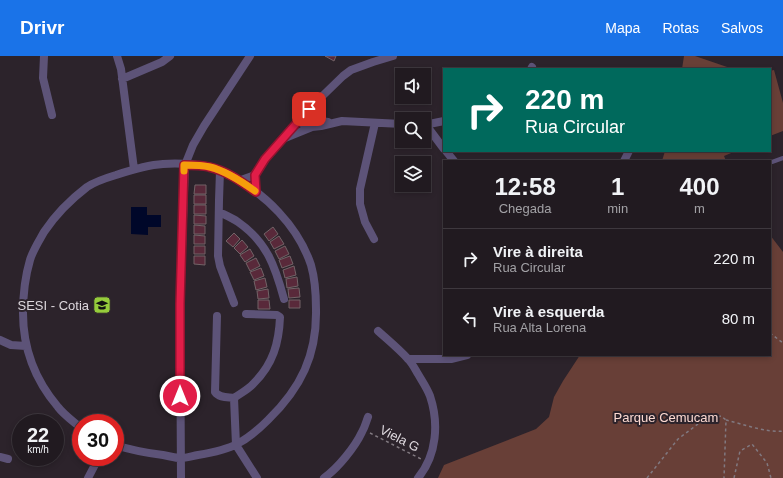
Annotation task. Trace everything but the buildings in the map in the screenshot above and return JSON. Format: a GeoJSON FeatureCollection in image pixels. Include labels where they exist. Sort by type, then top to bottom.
{"type":"FeatureCollection","features":[{"type":"Feature","properties":{"kind":"street"},"geometry":{"type":"LineString","coordinates":[[44,56],[44,78],[52,115]]}},
{"type":"Feature","properties":{"kind":"street"},"geometry":{"type":"LineString","coordinates":[[117,56],[122,79],[134,169]]}},
{"type":"Feature","properties":{"kind":"street"},"geometry":{"type":"LineString","coordinates":[[122,79],[162,62],[170,56]]}},
{"type":"Feature","properties":{"kind":"street"},"geometry":{"type":"LineString","coordinates":[[181,478],[180,304],[184,165],[204,126],[250,56]]}},
{"type":"Feature","properties":{"kind":"street"},"geometry":{"type":"LineString","coordinates":[[256,192],[255,175],[265,159],[309,109],[351,70],[393,56]]}},
{"type":"Feature","properties":{"kind":"street"},"geometry":{"type":"LineString","coordinates":[[309,109],[315,119],[330,123]]}},
{"type":"Feature","properties":{"kind":"street"},"geometry":{"type":"LineString","coordinates":[[282,140],[312,127],[342,121],[395,124]]}},
{"type":"Feature","properties":{"kind":"street"},"geometry":{"type":"LineString","coordinates":[[431,124],[443,121]]}},
{"type":"Feature","properties":{"kind":"street"},"geometry":{"type":"LineString","coordinates":[[298,122],[312,127]]}},
{"type":"Feature","properties":{"kind":"street"},"geometry":{"type":"LineString","coordinates":[[374,240],[365,222],[360,204],[360,189],[375,123]]}},
{"type":"Feature","properties":{"kind":"street"},"geometry":{"type":"LineString","coordinates":[[431,132],[443,148]]}},
{"type":"Feature","properties":{"kind":"street"},"geometry":{"type":"LineString","coordinates":[[447,152],[453,160]]}},
{"type":"Feature","properties":{"kind":"street"},"geometry":{"type":"LineString","coordinates":[[72,420],[59,408],[47,393],[34,370],[26,346],[23,319],[23,296],[30,260],[35,247],[55,216],[66,204],[88,187],[102,179],[134,169],[163,164],[209,167],[220,170],[241,180],[273,206],[292,228],[302,243],[311,265],[316,287],[315,335],[309,361],[303,376],[293,392],[279,409],[261,426],[236,445],[213,452],[180,458],[132,451],[124,448]]}},
{"type":"Feature","properties":{"kind":"street"},"geometry":{"type":"LineString","coordinates":[[220,170],[218,256],[220,266],[234,303]]}},
{"type":"Feature","properties":{"kind":"street"},"geometry":{"type":"LineString","coordinates":[[241,180],[255,175]]}},
{"type":"Feature","properties":{"kind":"street"},"geometry":{"type":"LineString","coordinates":[[219,212],[237,221],[251,232],[259,241],[269,256],[278,276],[284,299]]}},
{"type":"Feature","properties":{"kind":"street"},"geometry":{"type":"LineString","coordinates":[[216,316],[215,392],[220,396],[234,398],[254,384],[266,369],[276,347],[279,328],[280,317],[278,315],[246,314]]}},
{"type":"Feature","properties":{"kind":"street"},"geometry":{"type":"LineString","coordinates":[[378,331],[408,359],[425,385],[430,396],[434,414],[435,434],[433,449],[428,462],[418,478]]}},
{"type":"Feature","properties":{"kind":"street"},"geometry":{"type":"LineString","coordinates":[[0,340],[11,345],[26,346]]}},
{"type":"Feature","properties":{"kind":"street"},"geometry":{"type":"LineString","coordinates":[[408,359],[451,359],[463,356]]}},
{"type":"Feature","properties":{"kind":"street"},"geometry":{"type":"LineString","coordinates":[[234,398],[236,445],[257,478]]}},
{"type":"Feature","properties":{"kind":"street"},"geometry":{"type":"LineString","coordinates":[[324,478],[333,472],[352,448],[363,430],[368,417]]}},
{"type":"Feature","properties":{"kind":"street"},"geometry":{"type":"LineString","coordinates":[[88,478],[94,466]]}},
{"type":"Feature","properties":{"kind":"lane"},"geometry":{"type":"LineString","coordinates":[[772,162],[783,158]]}},
{"type":"Feature","properties":{"kind":"path"},"geometry":{"type":"LineString","coordinates":[[771,334],[783,343]]}},
{"type":"Feature","properties":{"kind":"path"},"geometry":{"type":"LineString","coordinates":[[647,478],[678,439],[698,424],[721,416],[726,420],[778,432],[783,431]]}},
{"type":"Feature","properties":{"kind":"path"},"geometry":{"type":"LineString","coordinates":[[724,478],[726,420]]}},
{"type":"Feature","properties":{"kind":"path","name":"Viela G"},"geometry":{"type":"LineString","coordinates":[[363,430],[428,462]]}},
{"type":"Feature","properties":{"kind":"path"},"geometry":{"type":"LineString","coordinates":[[734,478],[740,452],[752,444],[767,463],[770,478]]}},
{"type":"Feature","properties":{"kind":"green space"},"geometry":{"type":"Polygon","coordinates":[[[684,56],[695,56],[730,68],[682,68],[684,56]]]}},
{"type":"Feature","properties":{"kind":"green space"},"geometry":{"type":"Polygon","coordinates":[[[774,70],[783,103],[783,131],[771,136],[771,71],[774,70]]]}},
{"type":"Feature","properties":{"kind":"green space"},"geometry":{"type":"Polygon","coordinates":[[[665,152],[734,152],[724,156],[726,160],[662,160],[665,152]]]}},
{"type":"Feature","properties":{"kind":"green space","name":"Parque Cemucam"},"geometry":{"type":"Polygon","coordinates":[[[771,236],[783,252],[783,478],[438,478],[444,465],[536,429],[549,417],[554,397],[579,356],[771,356],[771,236]]]}},
{"type":"Feature","properties":{"kind":"water"},"geometry":{"type":"Polygon","coordinates":[[[131,207],[147,207],[147,215],[161,215],[161,227],[148,227],[148,235],[131,234],[131,207]]]}},
{"type":"Feature","properties":{"kind":"slow traffic"},"geometry":{"type":"LineString","coordinates":[[184,171],[184,165],[209,167],[220,170],[241,180],[255,191]]}},
{"type":"Feature","properties":{"kind":"place","name":"SESI - Cotia"},"geometry":{"type":"Point","coordinates":[102,305]}},
{"type":"Feature","properties":{"kind":"route"},"geometry":{"type":"LineString","coordinates":[[180,396],[180,304],[184,165],[209,167],[220,170],[241,180],[256,192],[255,175],[265,159],[309,109]]}}]}
